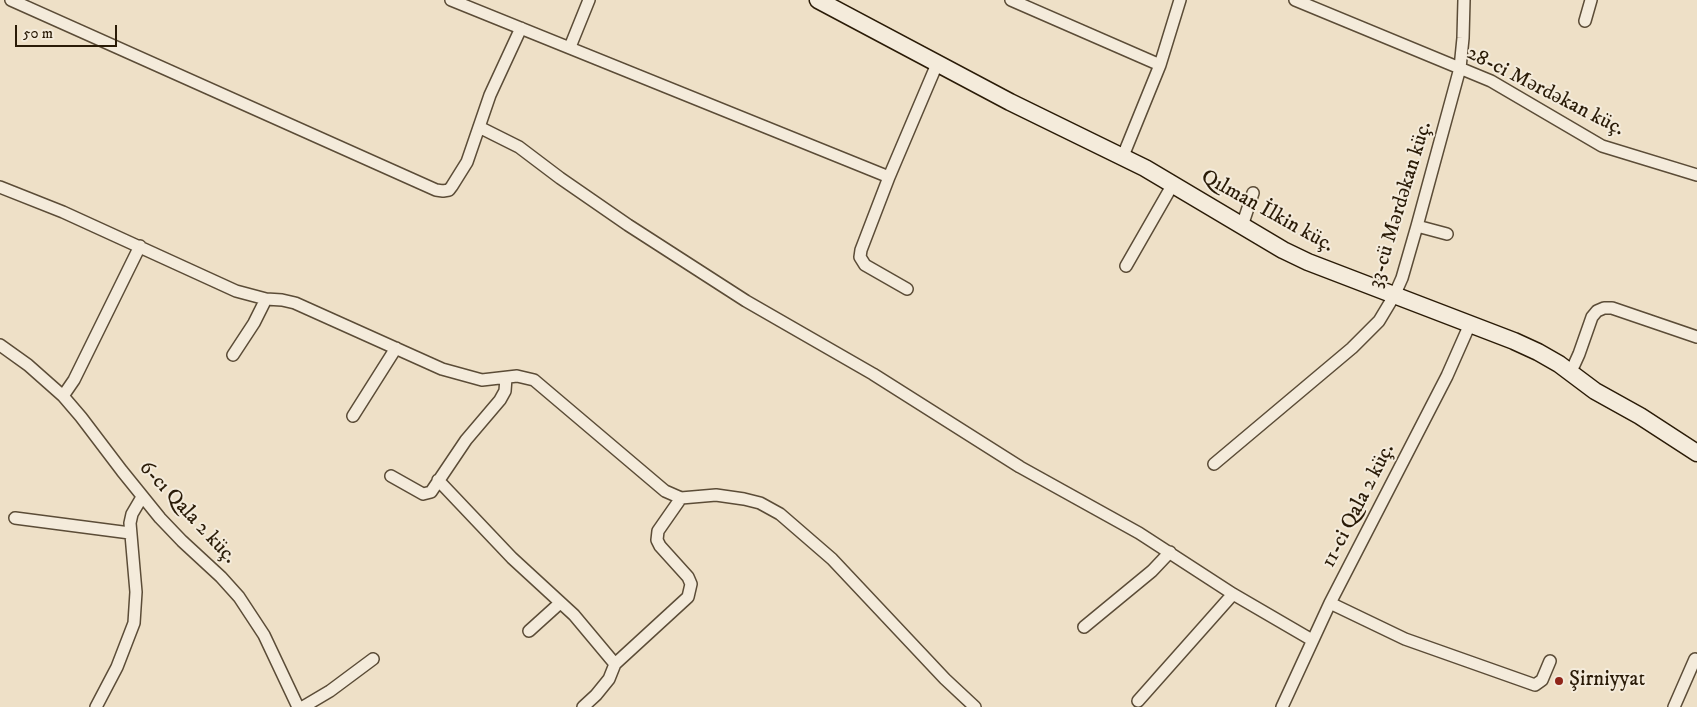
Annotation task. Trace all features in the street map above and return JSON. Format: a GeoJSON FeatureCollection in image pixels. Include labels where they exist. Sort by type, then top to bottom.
{"type":"FeatureCollection","features":[{"type":"Feature","properties":{"kind":"street"},"geometry":{"type":"LineString","coordinates":[[11,0],[436,190],[443,191],[449,190],[462,172],[475,143],[490,95],[520,28]]}},
{"type":"Feature","properties":{"kind":"street"},"geometry":{"type":"LineString","coordinates":[[450,0],[889,177]]}},
{"type":"Feature","properties":{"kind":"street"},"geometry":{"type":"LineString","coordinates":[[570,47],[589,0]]}},
{"type":"Feature","properties":{"kind":"street","name":"Qılman İlkin küç."},"geometry":{"type":"LineString","coordinates":[[818,0],[1010,102],[1123,156],[1242,226],[1308,262],[1538,352],[1590,388],[1640,416],[1697,453]]}},
{"type":"Feature","properties":{"kind":"street"},"geometry":{"type":"LineString","coordinates":[[1011,0],[1160,65]]}},
{"type":"Feature","properties":{"kind":"street"},"geometry":{"type":"LineString","coordinates":[[1123,156],[1160,65],[1180,0]]}},
{"type":"Feature","properties":{"kind":"street","name":"28-ci Mərdəkan küç."},"geometry":{"type":"LineString","coordinates":[[1295,0],[1491,81],[1602,146],[1697,175]]}},
{"type":"Feature","properties":{"kind":"street","name":"33-cü Mərdəkan küç."},"geometry":{"type":"LineString","coordinates":[[1214,464],[1352,348],[1379,320],[1394,296],[1402,278],[1460,68],[1464,0]]}},
{"type":"Feature","properties":{"kind":"street"},"geometry":{"type":"LineString","coordinates":[[1586,21],[1591,0]]}},
{"type":"Feature","properties":{"kind":"street"},"geometry":{"type":"LineString","coordinates":[[907,289],[865,265],[860,257],[889,177],[937,64]]}},
{"type":"Feature","properties":{"kind":"street"},"geometry":{"type":"LineString","coordinates":[[479,127],[519,148],[628,225],[746,301],[873,374],[1020,468],[1139,533],[1233,594],[1312,640]]}},
{"type":"Feature","properties":{"kind":"street"},"geometry":{"type":"LineString","coordinates":[[1126,266],[1173,184]]}},
{"type":"Feature","properties":{"kind":"street"},"geometry":{"type":"LineString","coordinates":[[0,188],[63,212],[236,291],[266,299],[295,303],[458,374],[482,380],[517,376],[534,380],[659,487],[681,498],[729,496],[760,503],[780,514],[832,559],[945,679],[974,707]]}},
{"type":"Feature","properties":{"kind":"street"},"geometry":{"type":"LineString","coordinates":[[1242,226],[1253,193]]}},
{"type":"Feature","properties":{"kind":"street"},"geometry":{"type":"LineString","coordinates":[[1417,226],[1447,234]]}},
{"type":"Feature","properties":{"kind":"street"},"geometry":{"type":"LineString","coordinates":[[63,396],[74,380],[140,246]]}},
{"type":"Feature","properties":{"kind":"street"},"geometry":{"type":"LineString","coordinates":[[233,355],[254,323],[266,299]]}},
{"type":"Feature","properties":{"kind":"street"},"geometry":{"type":"LineString","coordinates":[[1568,371],[1579,354],[1592,317],[1597,311],[1604,308],[1612,308],[1697,337]]}},
{"type":"Feature","properties":{"kind":"street","name":"11-ci Qala 2 küç."},"geometry":{"type":"LineString","coordinates":[[1282,707],[1330,603],[1447,376],[1470,324]]}},
{"type":"Feature","properties":{"kind":"street","name":"6-cı Qala 2 küç."},"geometry":{"type":"LineString","coordinates":[[0,345],[28,365],[63,396],[91,429],[142,497],[182,541],[221,577],[239,597],[264,635],[298,707]]}},
{"type":"Feature","properties":{"kind":"street"},"geometry":{"type":"LineString","coordinates":[[352,416],[396,348]]}},
{"type":"Feature","properties":{"kind":"street"},"geometry":{"type":"LineString","coordinates":[[391,476],[423,494],[431,492],[466,440],[500,400],[505,391],[506,378]]}},
{"type":"Feature","properties":{"kind":"street"},"geometry":{"type":"LineString","coordinates":[[438,480],[512,558],[574,615],[615,664]]}},
{"type":"Feature","properties":{"kind":"street"},"geometry":{"type":"LineString","coordinates":[[96,707],[118,667],[134,623],[136,592],[130,523],[132,514],[142,497]]}},
{"type":"Feature","properties":{"kind":"street"},"geometry":{"type":"LineString","coordinates":[[583,707],[596,696],[609,680],[615,664],[688,596],[691,584],[688,577],[660,546],[657,540],[658,531],[681,498]]}},
{"type":"Feature","properties":{"kind":"street"},"geometry":{"type":"LineString","coordinates":[[15,518],[130,533]]}},
{"type":"Feature","properties":{"kind":"street"},"geometry":{"type":"LineString","coordinates":[[1084,627],[1152,571],[1170,552]]}},
{"type":"Feature","properties":{"kind":"street"},"geometry":{"type":"LineString","coordinates":[[1138,701],[1233,594]]}},
{"type":"Feature","properties":{"kind":"street"},"geometry":{"type":"LineString","coordinates":[[529,630],[560,603]]}},
{"type":"Feature","properties":{"kind":"street"},"geometry":{"type":"LineString","coordinates":[[1330,603],[1405,639],[1535,685],[1542,680],[1550,661]]}},
{"type":"Feature","properties":{"kind":"street"},"geometry":{"type":"LineString","coordinates":[[303,707],[330,691],[373,659]]}},
{"type":"Feature","properties":{"kind":"street"},"geometry":{"type":"LineString","coordinates":[[1674,707],[1695,659]]}},
{"type":"Feature","properties":{"kind":"place","name":"Şirniyyat"},"geometry":{"type":"Point","coordinates":[1559,681]}}]}
